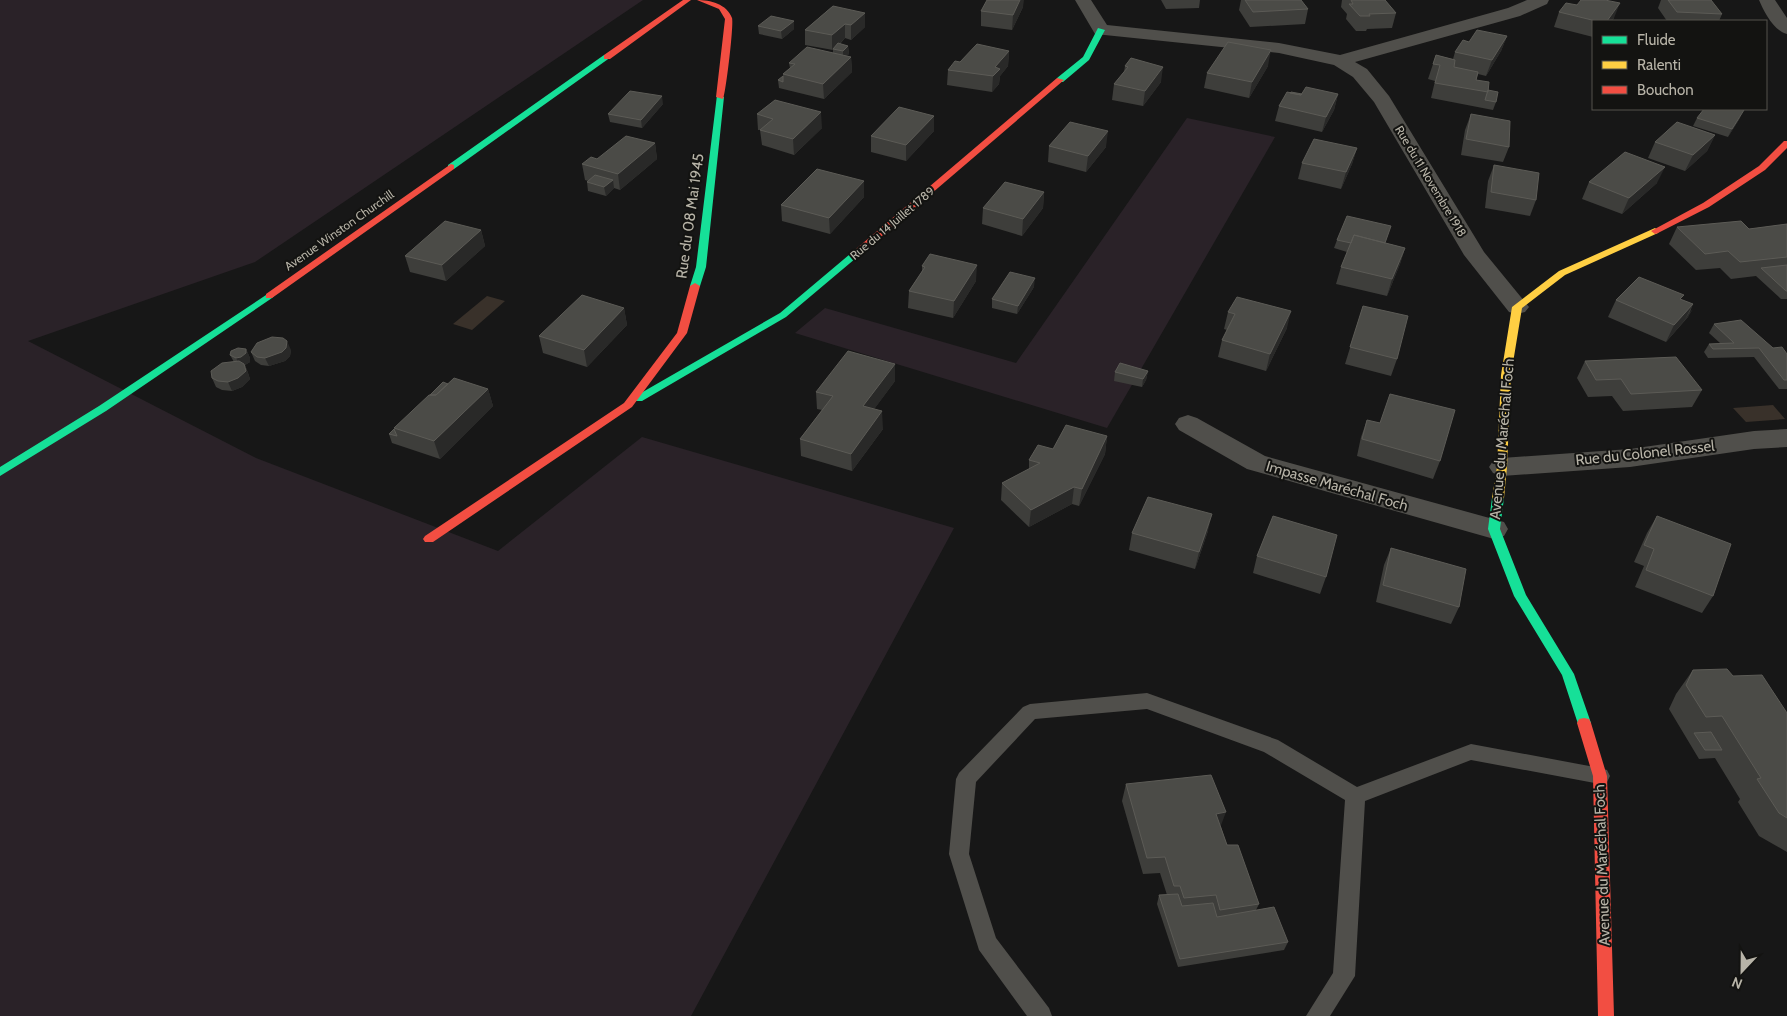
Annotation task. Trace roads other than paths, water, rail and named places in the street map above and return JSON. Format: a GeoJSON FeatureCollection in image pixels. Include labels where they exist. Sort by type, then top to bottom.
{"type":"FeatureCollection","features":[{"type":"Feature","properties":{"kind":"street","name":"Avenue Winston Churchill"},"geometry":{"type":"LineString","coordinates":[[0,472],[82,423],[170,366],[688,0]]}},
{"type":"Feature","properties":{"kind":"street","name":"Rue du 08 Mai 1945"},"geometry":{"type":"LineString","coordinates":[[429,539],[628,405],[682,333],[701,267],[729,19],[722,8],[700,0]]}},
{"type":"Feature","properties":{"kind":"street"},"geometry":{"type":"LineString","coordinates":[[1083,0],[1101,30]]}},
{"type":"Feature","properties":{"kind":"street","name":"Rue du 11 Novembre 1918"},"geometry":{"type":"LineString","coordinates":[[1340,61],[1514,12],[1541,0]]}},
{"type":"Feature","properties":{"kind":"street"},"geometry":{"type":"LineString","coordinates":[[1767,0],[1771,9],[1787,29]]}},
{"type":"Feature","properties":{"kind":"street","name":"Rue du 14 Juillet 1789"},"geometry":{"type":"LineString","coordinates":[[628,405],[782,315],[1086,58],[1101,30]]}},
{"type":"Feature","properties":{"kind":"street","name":"Rue du 11 Novembre 1918"},"geometry":{"type":"LineString","coordinates":[[1101,30],[1279,48],[1340,61],[1360,73],[1382,100],[1475,255],[1517,307]]}},
{"type":"Feature","properties":{"kind":"street"},"geometry":{"type":"LineString","coordinates":[[1517,307],[1562,273],[1630,244],[1706,205],[1762,168],[1787,143]]}},
{"type":"Feature","properties":{"kind":"street","name":"Avenue du Maréchal Foch"},"geometry":{"type":"LineString","coordinates":[[1517,307],[1506,375],[1502,467],[1494,529],[1520,596],[1568,674],[1600,776],[1606,1016]]}},
{"type":"Feature","properties":{"kind":"street","name":"Impasse Maréchal Foch"},"geometry":{"type":"LineString","coordinates":[[1188,424],[1256,463],[1494,529]]}},
{"type":"Feature","properties":{"kind":"street","name":"Rue du Colonel Rossel"},"geometry":{"type":"LineString","coordinates":[[1502,467],[1630,458],[1754,440],[1787,438]]}},
{"type":"Feature","properties":{"kind":"lane"},"geometry":{"type":"LineString","coordinates":[[1041,1016],[987,943],[960,854],[966,780],[1030,712],[1147,701],[1271,746],[1356,796]]}},
{"type":"Feature","properties":{"kind":"lane"},"geometry":{"type":"LineString","coordinates":[[1356,796],[1471,752],[1600,776]]}},
{"type":"Feature","properties":{"kind":"lane"},"geometry":{"type":"LineString","coordinates":[[1317,1016],[1344,976],[1356,796]]}}]}
